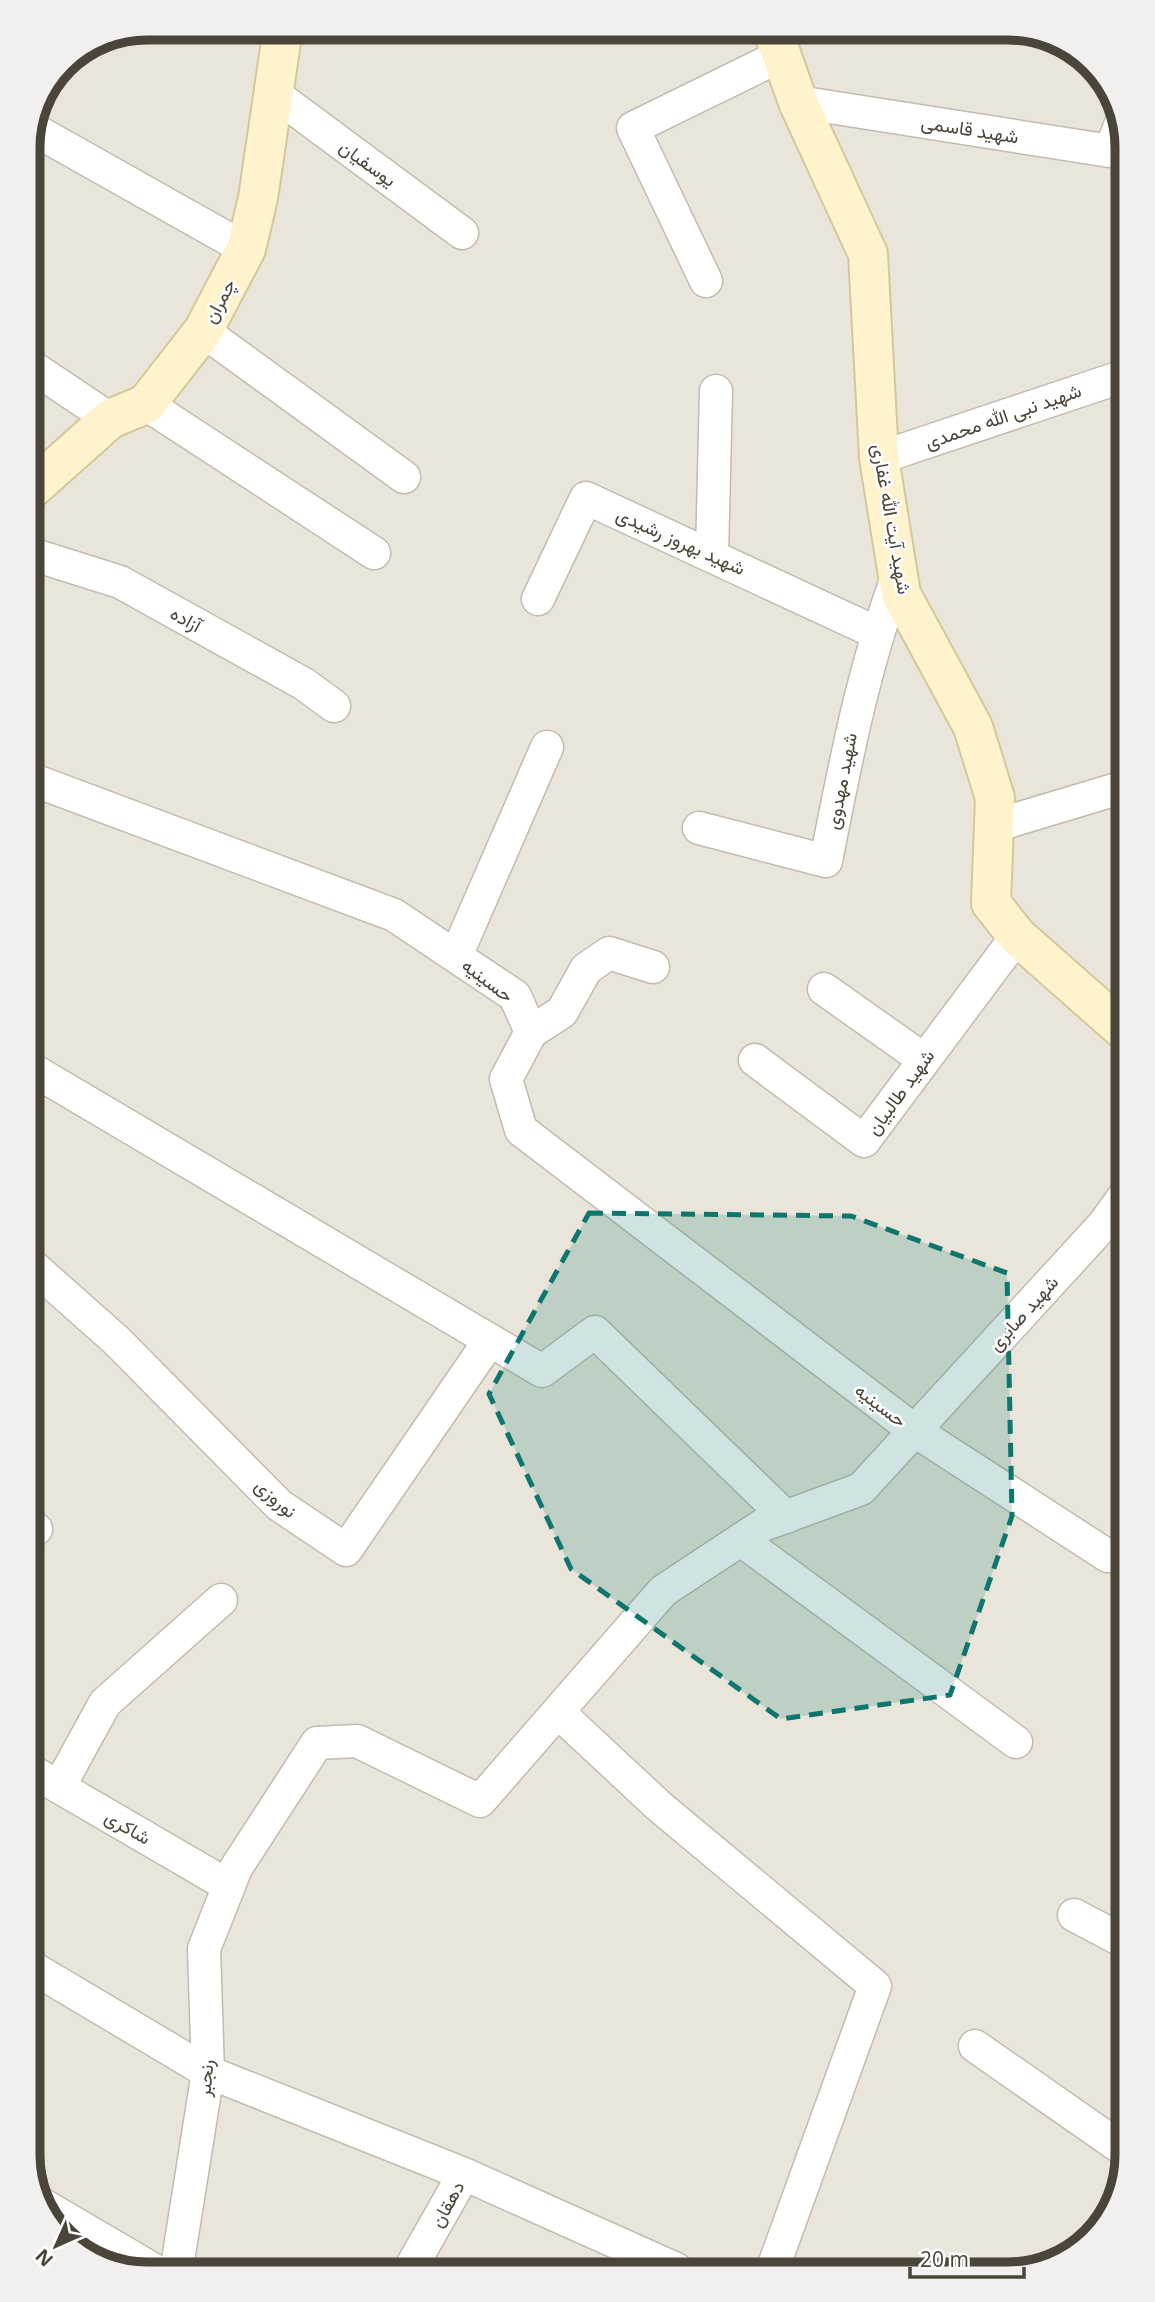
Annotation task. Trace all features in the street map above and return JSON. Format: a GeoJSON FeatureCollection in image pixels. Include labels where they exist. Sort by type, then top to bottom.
{"type":"FeatureCollection","features":[{"type":"Feature","properties":{"kind":"street","name":"چمران"},"geometry":{"type":"LineString","coordinates":[[40,481],[110,419],[146,404],[203,331],[246,249],[258,198],[281,40]]}},
{"type":"Feature","properties":{"kind":"street","name":"شهید آیت الله غفاری"},"geometry":{"type":"LineString","coordinates":[[777,43],[798,102],[868,254],[879,458],[901,594],[973,727],[995,798],[991,902],[1017,936],[1115,1022]]}},
{"type":"Feature","properties":{"kind":"street"},"geometry":{"type":"LineString","coordinates":[[706,281],[633,128],[777,43]]}},
{"type":"Feature","properties":{"kind":"street","name":"یوسفیان"},"geometry":{"type":"LineString","coordinates":[[273,93],[463,233]]}},
{"type":"Feature","properties":{"kind":"street","name":"شهید قاسمی"},"geometry":{"type":"LineString","coordinates":[[798,102],[1110,150],[1114,140]]}},
{"type":"Feature","properties":{"kind":"street"},"geometry":{"type":"LineString","coordinates":[[41,134],[246,249]]}},
{"type":"Feature","properties":{"kind":"street"},"geometry":{"type":"LineString","coordinates":[[203,331],[404,477]]}},
{"type":"Feature","properties":{"kind":"street"},"geometry":{"type":"LineString","coordinates":[[40,372],[110,419]]}},
{"type":"Feature","properties":{"kind":"street","name":"شهید نبی الله محمدی"},"geometry":{"type":"LineString","coordinates":[[879,458],[1115,378]]}},
{"type":"Feature","properties":{"kind":"street"},"geometry":{"type":"LineString","coordinates":[[712,555],[716,391]]}},
{"type":"Feature","properties":{"kind":"street"},"geometry":{"type":"LineString","coordinates":[[146,404],[374,553]]}},
{"type":"Feature","properties":{"kind":"street","name":"شهید بهروز رشیدی"},"geometry":{"type":"LineString","coordinates":[[538,599],[586,498],[877,633]]}},
{"type":"Feature","properties":{"kind":"street","name":"آزاده"},"geometry":{"type":"LineString","coordinates":[[40,557],[120,582],[304,684],[334,706]]}},
{"type":"Feature","properties":{"kind":"street","name":"شهید مهدوی"},"geometry":{"type":"LineString","coordinates":[[699,828],[826,861],[853,721],[877,633],[898,575]]}},
{"type":"Feature","properties":{"kind":"street"},"geometry":{"type":"LineString","coordinates":[[456,956],[547,747]]}},
{"type":"Feature","properties":{"kind":"street","name":"حسینیه"},"geometry":{"type":"LineString","coordinates":[[40,782],[394,915],[515,996],[531,1032],[506,1079],[521,1130],[915,1431],[1108,1556]]}},
{"type":"Feature","properties":{"kind":"street"},"geometry":{"type":"LineString","coordinates":[[994,826],[1115,790]]}},
{"type":"Feature","properties":{"kind":"street","name":"شهید طالبیان"},"geometry":{"type":"LineString","coordinates":[[755,1060],[864,1141],[1017,936]]}},
{"type":"Feature","properties":{"kind":"street"},"geometry":{"type":"LineString","coordinates":[[531,1032],[562,1012],[586,969],[609,953],[653,967]]}},
{"type":"Feature","properties":{"kind":"street"},"geometry":{"type":"LineString","coordinates":[[824,989],[923,1059]]}},
{"type":"Feature","properties":{"kind":"street"},"geometry":{"type":"LineString","coordinates":[[40,1075],[542,1371],[595,1332],[786,1517]]}},
{"type":"Feature","properties":{"kind":"street","name":"شهید صابری"},"geometry":{"type":"LineString","coordinates":[[558,1712],[663,1591],[763,1525],[861,1489],[1104,1224],[1115,1209]]}},
{"type":"Feature","properties":{"kind":"street","name":"نوروزی"},"geometry":{"type":"LineString","coordinates":[[40,1273],[117,1341],[279,1506],[346,1550],[490,1340]]}},
{"type":"Feature","properties":{"kind":"street"},"geometry":{"type":"LineString","coordinates":[[741,1540],[1016,1742]]}},
{"type":"Feature","properties":{"kind":"street"},"geometry":{"type":"LineString","coordinates":[[59,1787],[105,1703],[221,1600]]}},
{"type":"Feature","properties":{"kind":"street"},"geometry":{"type":"LineString","coordinates":[[558,1712],[660,1807],[875,1986],[775,2262]]}},
{"type":"Feature","properties":{"kind":"street","name":"رنجبر"},"geometry":{"type":"LineString","coordinates":[[178,2262],[208,2072],[204,1949],[236,1868],[317,1744],[357,1741],[480,1801],[558,1712]]}},
{"type":"Feature","properties":{"kind":"street","name":"شاکری"},"geometry":{"type":"LineString","coordinates":[[40,1776],[229,1886]]}},
{"type":"Feature","properties":{"kind":"street"},"geometry":{"type":"LineString","coordinates":[[1074,1915],[1115,1937]]}},
{"type":"Feature","properties":{"kind":"street"},"geometry":{"type":"LineString","coordinates":[[40,1972],[208,2072],[464,2174],[652,2262]]}},
{"type":"Feature","properties":{"kind":"street"},"geometry":{"type":"LineString","coordinates":[[975,2046],[1115,2144]]}},
{"type":"Feature","properties":{"kind":"street","name":"دهقان"},"geometry":{"type":"LineString","coordinates":[[414,2262],[464,2174]]}},
{"type":"Feature","properties":{"kind":"street"},"geometry":{"type":"LineString","coordinates":[[58,2214],[140,2262]]}},
{"type":"Feature","properties":{"kind":"highlighted area"},"geometry":{"type":"Polygon","coordinates":[[[589,1213],[851,1216],[1007,1273],[1012,1516],[950,1695],[781,1719],[571,1569],[489,1394],[589,1213]]]}},
{"type":"Feature","properties":{"kind":"shaded area"},"geometry":{"type":"Polygon","coordinates":[[[148,40],[1014,40],[1048,48],[1073,62],[1093,82],[1107,107],[1115,148],[1115,2154],[1109,2189],[1097,2214],[1067,2244],[1048,2254],[1007,2262],[141,2262],[113,2256],[91,2246],[91,2211],[57,2211],[48,2195],[40,2154],[40,141],[51,100],[62,82],[77,67],[107,48],[148,40]]]}}]}
